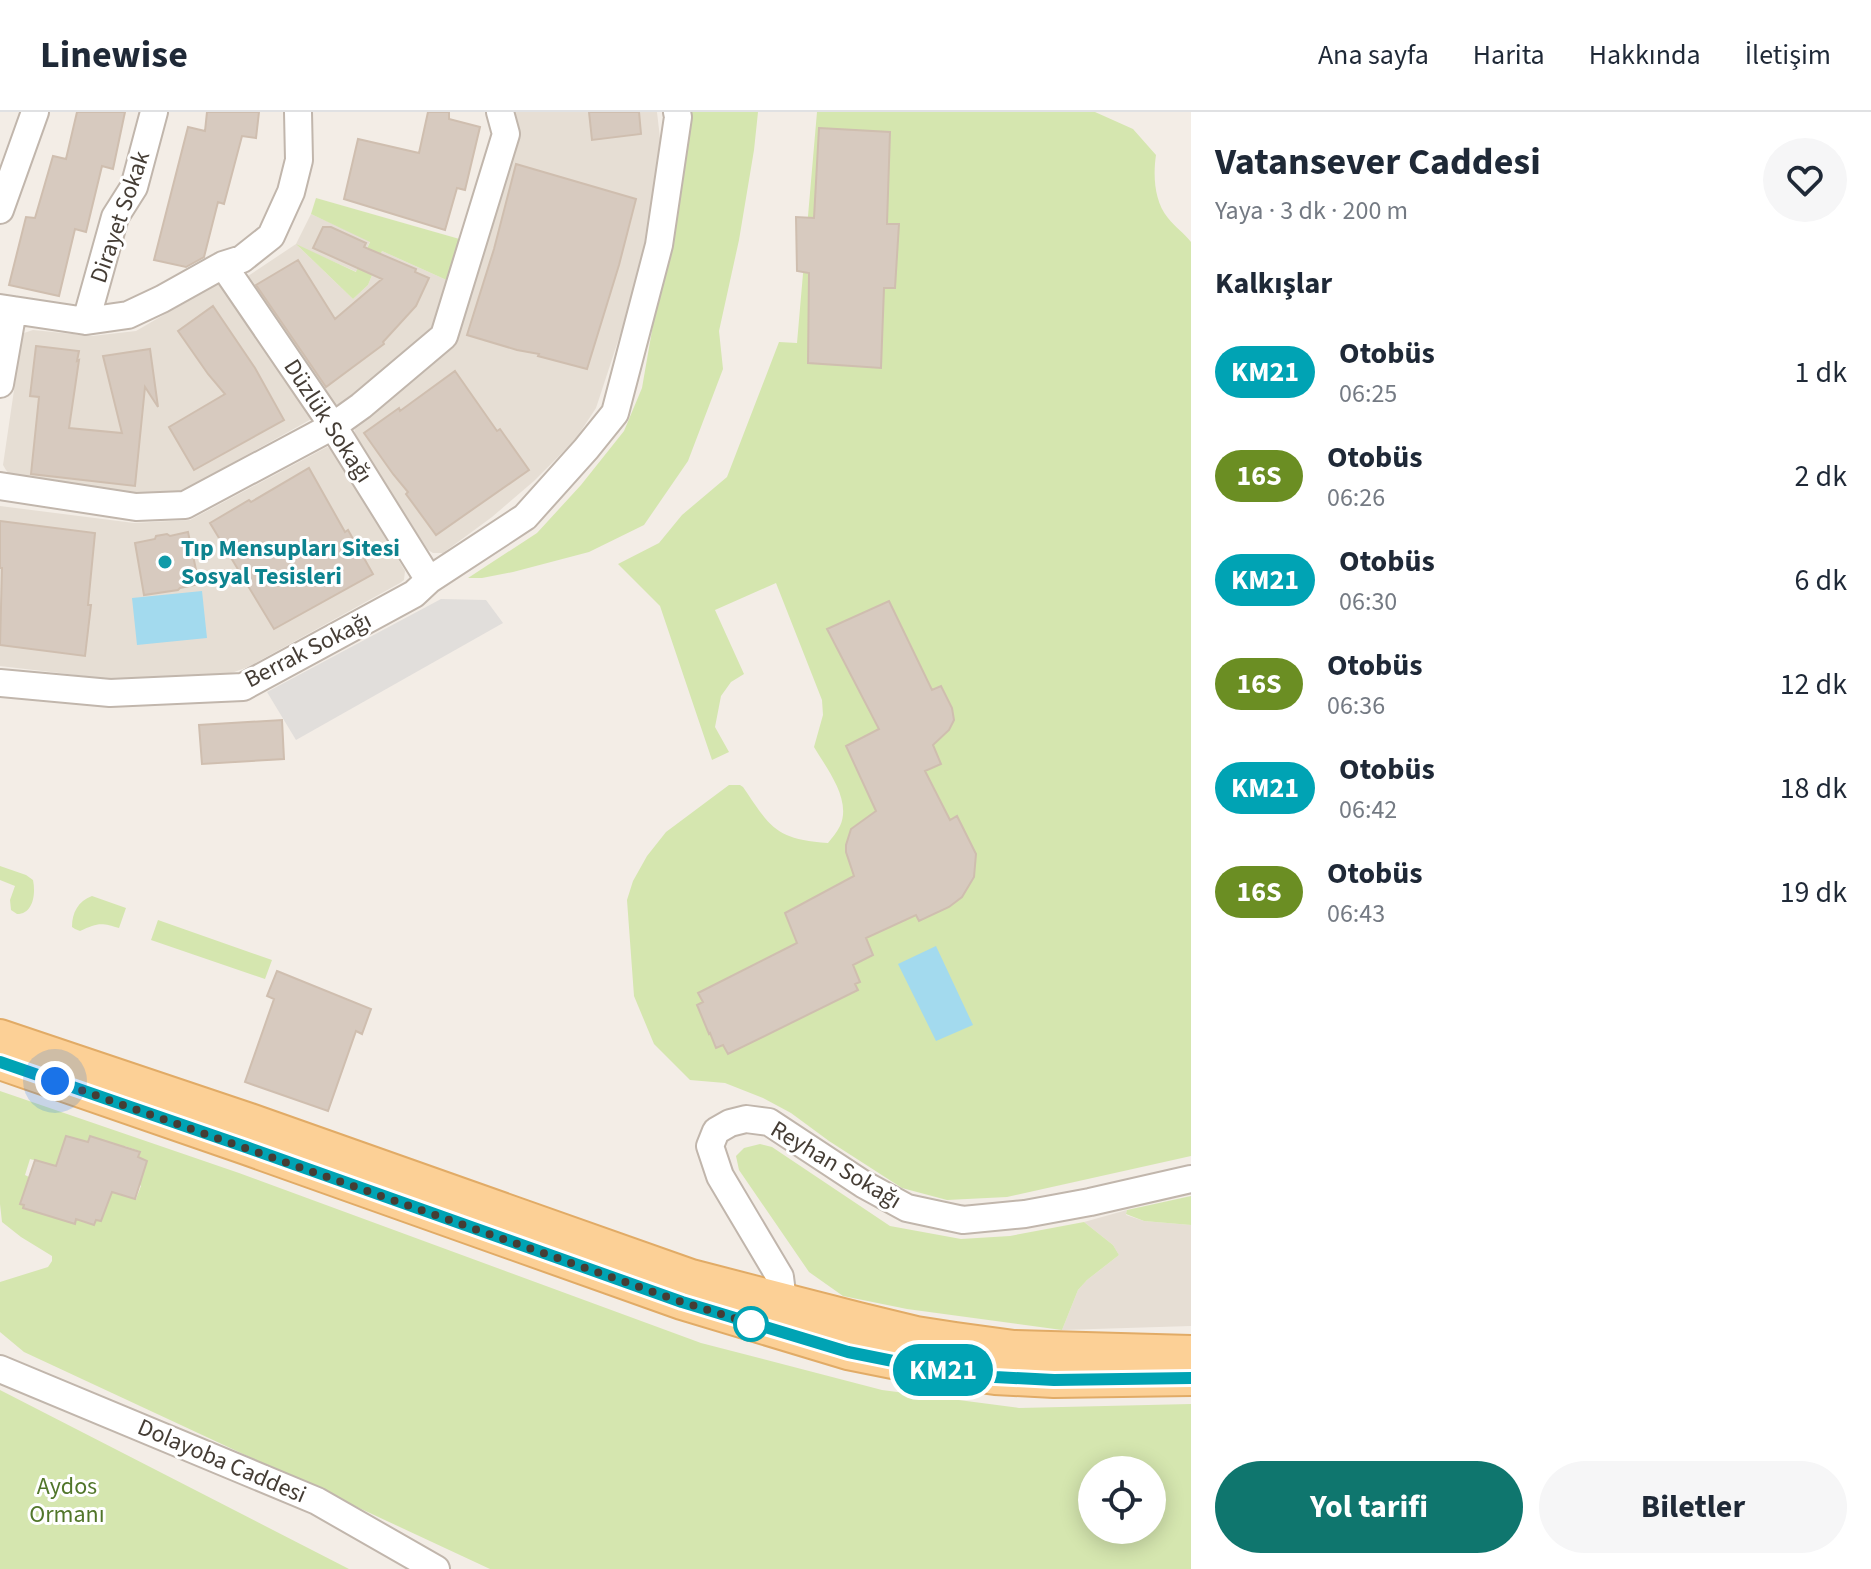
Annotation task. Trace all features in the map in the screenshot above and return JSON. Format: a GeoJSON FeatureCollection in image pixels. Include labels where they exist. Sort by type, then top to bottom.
{"type":"FeatureCollection","features":[{"type":"Feature","properties":{"kind":"main road"},"geometry":{"type":"LineString","coordinates":[[0,1037],[247,1120],[691,1277],[861,1355],[995,1377],[1054,1380],[1191,1378]]}},
{"type":"Feature","properties":{"kind":"main road"},"geometry":{"type":"LineString","coordinates":[[0,1062],[667,1297],[780,1317],[999,1346],[1191,1353]]}},
{"type":"Feature","properties":{"kind":"street"},"geometry":{"type":"LineString","coordinates":[[2,201],[35,112]]}},
{"type":"Feature","properties":{"kind":"street","name":"Dirayet Sokak"},"geometry":{"type":"LineString","coordinates":[[86,321],[115,217],[134,187],[154,112]]}},
{"type":"Feature","properties":{"kind":"street"},"geometry":{"type":"LineString","coordinates":[[0,384],[6,309],[86,321],[128,315],[223,265],[242,259],[271,236],[291,192],[299,160],[298,112]]}},
{"type":"Feature","properties":{"kind":"street"},"geometry":{"type":"LineString","coordinates":[[0,486],[136,507],[185,505],[333,426],[361,406],[444,336],[506,134],[500,112]]}},
{"type":"Feature","properties":{"kind":"street","name":"Berrak Sokağı"},"geometry":{"type":"LineString","coordinates":[[0,683],[110,693],[243,687],[414,594],[429,580],[525,517],[615,413],[659,245],[677,112]]}},
{"type":"Feature","properties":{"kind":"street","name":"Düzlük Sokağı"},"geometry":{"type":"LineString","coordinates":[[223,265],[333,426],[429,580]]}},
{"type":"Feature","properties":{"kind":"street","name":"Reyhan Sokağı"},"geometry":{"type":"LineString","coordinates":[[780,1317],[780,1277],[720,1176],[710,1146],[716,1131],[730,1123],[746,1119],[769,1122],[863,1184],[907,1208],[963,1220],[1025,1214],[1191,1179]]}},
{"type":"Feature","properties":{"kind":"street","name":"Dolayoba Caddesi"},"geometry":{"type":"LineString","coordinates":[[0,1369],[317,1501],[436,1569]]}},
{"type":"Feature","properties":{"kind":"shaded area"},"geometry":{"type":"Polygon","coordinates":[[[509,112],[657,112],[661,147],[659,188],[639,277],[596,408],[575,440],[534,481],[443,553],[433,553],[428,550],[356,438],[354,428],[456,341],[509,112]]]}},
{"type":"Feature","properties":{"kind":"shaded area"},"geometry":{"type":"Polygon","coordinates":[[[311,214],[370,241],[357,272],[298,246],[353,299],[368,285],[382,251],[451,282],[433,327],[402,357],[342,405],[333,404],[245,278],[296,244],[311,214]]]}},
{"type":"Feature","properties":{"kind":"shaded area"},"geometry":{"type":"Polygon","coordinates":[[[220,284],[315,417],[173,496],[156,498],[9,474],[3,465],[24,333],[33,330],[92,336],[136,331],[220,284]]]}},
{"type":"Feature","properties":{"kind":"shaded area"},"geometry":{"type":"Polygon","coordinates":[[[327,447],[336,454],[405,571],[404,580],[400,583],[248,667],[226,675],[110,679],[0,666],[0,506],[134,523],[190,520],[327,447]]]}},
{"type":"Feature","properties":{"kind":"shaded area"},"geometry":{"type":"Polygon","coordinates":[[[441,599],[486,600],[503,623],[296,740],[267,692],[441,599]]]}},
{"type":"Feature","properties":{"kind":"shaded area"},"geometry":{"type":"Polygon","coordinates":[[[1127,1210],[1126,1215],[1144,1221],[1191,1225],[1191,1326],[1062,1330],[1078,1290],[1119,1255],[1113,1245],[1084,1222],[1127,1210]]]}},
{"type":"Feature","properties":{"kind":"green space"},"geometry":{"type":"Polygon","coordinates":[[[690,112],[758,112],[739,240],[719,331],[723,369],[688,461],[644,525],[589,552],[513,572],[468,578],[537,533],[624,431],[642,388],[690,112]]]}},
{"type":"Feature","properties":{"kind":"green space"},"geometry":{"type":"Polygon","coordinates":[[[817,112],[1095,112],[1133,129],[1156,155],[1155,179],[1160,204],[1168,218],[1191,242],[1191,1156],[1007,1197],[947,1200],[902,1188],[791,1113],[763,1098],[725,1083],[690,1080],[654,1044],[634,996],[627,900],[633,881],[647,856],[666,832],[729,785],[743,787],[768,822],[796,838],[828,843],[843,816],[836,785],[814,747],[823,715],[822,700],[776,583],[715,610],[744,674],[731,682],[721,696],[715,727],[729,752],[712,760],[660,606],[618,564],[659,543],[682,515],[727,477],[779,342],[797,343],[817,112]]]}},
{"type":"Feature","properties":{"kind":"green space"},"geometry":{"type":"Polygon","coordinates":[[[316,198],[463,240],[451,282],[382,251],[368,285],[353,299],[296,244],[356,272],[370,242],[311,214],[316,198]]]}},
{"type":"Feature","properties":{"kind":"green space"},"geometry":{"type":"Polygon","coordinates":[[[0,866],[33,880],[32,902],[27,911],[17,914],[11,910],[10,900],[15,886],[0,880],[0,866]]]}},
{"type":"Feature","properties":{"kind":"green space"},"geometry":{"type":"Polygon","coordinates":[[[92,896],[126,908],[119,928],[99,924],[80,931],[72,927],[77,908],[92,896]]]}},
{"type":"Feature","properties":{"kind":"green space"},"geometry":{"type":"Polygon","coordinates":[[[158,920],[272,960],[265,979],[151,940],[158,920]]]}},
{"type":"Feature","properties":{"kind":"green space"},"geometry":{"type":"Polygon","coordinates":[[[0,1091],[239,1173],[701,1343],[882,1390],[1019,1408],[1191,1404],[1191,1569],[490,1569],[24,1352],[0,1332],[0,1282],[48,1267],[52,1256],[2,1222],[0,1091]],[[91,1136],[88,1142],[56,1166],[30,1159],[25,1175],[29,1177],[24,1209],[94,1225],[96,1220],[101,1221],[108,1191],[136,1199],[141,1186],[139,1151],[125,1146],[123,1151],[91,1136]]]}},
{"type":"Feature","properties":{"kind":"green space"},"geometry":{"type":"Polygon","coordinates":[[[760,1144],[772,1147],[890,1226],[961,1239],[1010,1236],[1084,1222],[1113,1245],[1119,1255],[1078,1290],[1062,1330],[907,1309],[843,1296],[809,1272],[739,1170],[736,1156],[744,1148],[760,1144]]]}},
{"type":"Feature","properties":{"kind":"green space"},"geometry":{"type":"Polygon","coordinates":[[[1191,1196],[1191,1225],[1144,1221],[1126,1214],[1127,1210],[1191,1196]]]}},
{"type":"Feature","properties":{"kind":"green space","name":"Aydos Ormanı"},"geometry":{"type":"Polygon","coordinates":[[[0,1390],[349,1569],[0,1569],[0,1390]]]}},
{"type":"Feature","properties":{"kind":"water"},"geometry":{"type":"Polygon","coordinates":[[[202,591],[207,638],[137,645],[132,598],[202,591]]]}},
{"type":"Feature","properties":{"kind":"water"},"geometry":{"type":"Polygon","coordinates":[[[936,946],[973,1025],[936,1041],[898,964],[936,946]]]}},
{"type":"Feature","properties":{"kind":"building"},"geometry":{"type":"Polygon","coordinates":[[[77,112],[125,112],[113,169],[102,166],[86,232],[75,229],[59,296],[9,285],[26,217],[35,218],[53,156],[66,159],[77,112]]]}},
{"type":"Feature","properties":{"kind":"building"},"geometry":{"type":"Polygon","coordinates":[[[207,112],[259,112],[256,138],[242,136],[224,204],[218,202],[204,257],[186,267],[154,260],[188,127],[205,131],[207,112]]]}},
{"type":"Feature","properties":{"kind":"building"},"geometry":{"type":"Polygon","coordinates":[[[428,112],[449,112],[449,119],[480,127],[465,190],[457,188],[445,230],[344,199],[358,139],[419,153],[428,112]]]}},
{"type":"Feature","properties":{"kind":"building"},"geometry":{"type":"Polygon","coordinates":[[[589,112],[639,112],[641,134],[592,140],[589,112]]]}},
{"type":"Feature","properties":{"kind":"building"},"geometry":{"type":"Polygon","coordinates":[[[819,128],[890,132],[887,224],[899,224],[895,288],[884,288],[881,368],[808,363],[809,273],[797,271],[796,217],[814,218],[819,128]]]}},
{"type":"Feature","properties":{"kind":"building"},"geometry":{"type":"Polygon","coordinates":[[[516,164],[636,199],[587,369],[467,335],[516,164]]]}},
{"type":"Feature","properties":{"kind":"building"},"geometry":{"type":"Polygon","coordinates":[[[323,227],[331,227],[366,243],[364,247],[416,269],[415,272],[429,278],[416,306],[384,344],[326,387],[256,285],[298,260],[335,319],[382,279],[313,248],[323,227]]]}},
{"type":"Feature","properties":{"kind":"building"},"geometry":{"type":"Polygon","coordinates":[[[213,306],[255,368],[284,420],[194,470],[169,427],[225,394],[178,331],[213,306]]]}},
{"type":"Feature","properties":{"kind":"building"},"geometry":{"type":"Polygon","coordinates":[[[36,346],[79,351],[69,428],[122,433],[103,356],[150,349],[158,407],[145,387],[135,486],[31,474],[39,397],[30,396],[36,346]]]}},
{"type":"Feature","properties":{"kind":"building"},"geometry":{"type":"Polygon","coordinates":[[[455,371],[529,470],[436,535],[364,433],[455,371]]]}},
{"type":"Feature","properties":{"kind":"building"},"geometry":{"type":"Polygon","coordinates":[[[309,468],[373,574],[274,629],[210,523],[309,468]]]}},
{"type":"Feature","properties":{"kind":"building"},"geometry":{"type":"Polygon","coordinates":[[[0,521],[95,533],[85,656],[0,645],[0,521]]]}},
{"type":"Feature","properties":{"kind":"building","name":"Tıp Mensupları Sitesi Sosyal Tesisleri"},"geometry":{"type":"Polygon","coordinates":[[[188,532],[199,584],[144,595],[135,543],[155,539],[156,536],[188,532]]]}},
{"type":"Feature","properties":{"kind":"building"},"geometry":{"type":"Polygon","coordinates":[[[889,601],[932,690],[941,686],[952,708],[954,720],[949,730],[933,745],[941,764],[925,771],[950,820],[957,816],[976,854],[974,877],[962,897],[949,907],[919,921],[916,915],[866,938],[873,955],[853,965],[860,982],[855,984],[858,990],[728,1054],[723,1045],[716,1048],[709,1034],[697,1005],[703,1002],[698,993],[797,943],[785,913],[854,876],[846,852],[851,829],[876,811],[846,746],[879,729],[827,629],[889,601]]]}},
{"type":"Feature","properties":{"kind":"building"},"geometry":{"type":"Polygon","coordinates":[[[282,720],[284,759],[202,764],[199,725],[282,720]]]}},
{"type":"Feature","properties":{"kind":"building"},"geometry":{"type":"Polygon","coordinates":[[[277,971],[371,1009],[362,1034],[356,1031],[328,1111],[245,1082],[274,999],[267,996],[277,971]]]}},
{"type":"Feature","properties":{"kind":"building"},"geometry":{"type":"Polygon","coordinates":[[[66,1136],[88,1142],[90,1136],[140,1152],[138,1157],[147,1161],[135,1199],[112,1192],[101,1221],[96,1220],[94,1225],[76,1219],[75,1224],[23,1208],[24,1205],[20,1204],[35,1160],[56,1166],[66,1136]]]}},
{"type":"Feature","properties":{"kind":"bus line","name":"KM21"},"geometry":{"type":"LineString","coordinates":[[0,1062],[682,1302],[848,1352],[995,1377],[1054,1380],[1191,1378]]}},
{"type":"Feature","properties":{"kind":"place","name":"Tıp Mensupları Sitesi Sosyal Tesisleri"},"geometry":{"type":"Point","coordinates":[165,562]}},
{"type":"Feature","properties":{"kind":"route"},"geometry":{"type":"LineString","coordinates":[[55,1081],[751,1324]]}}]}
